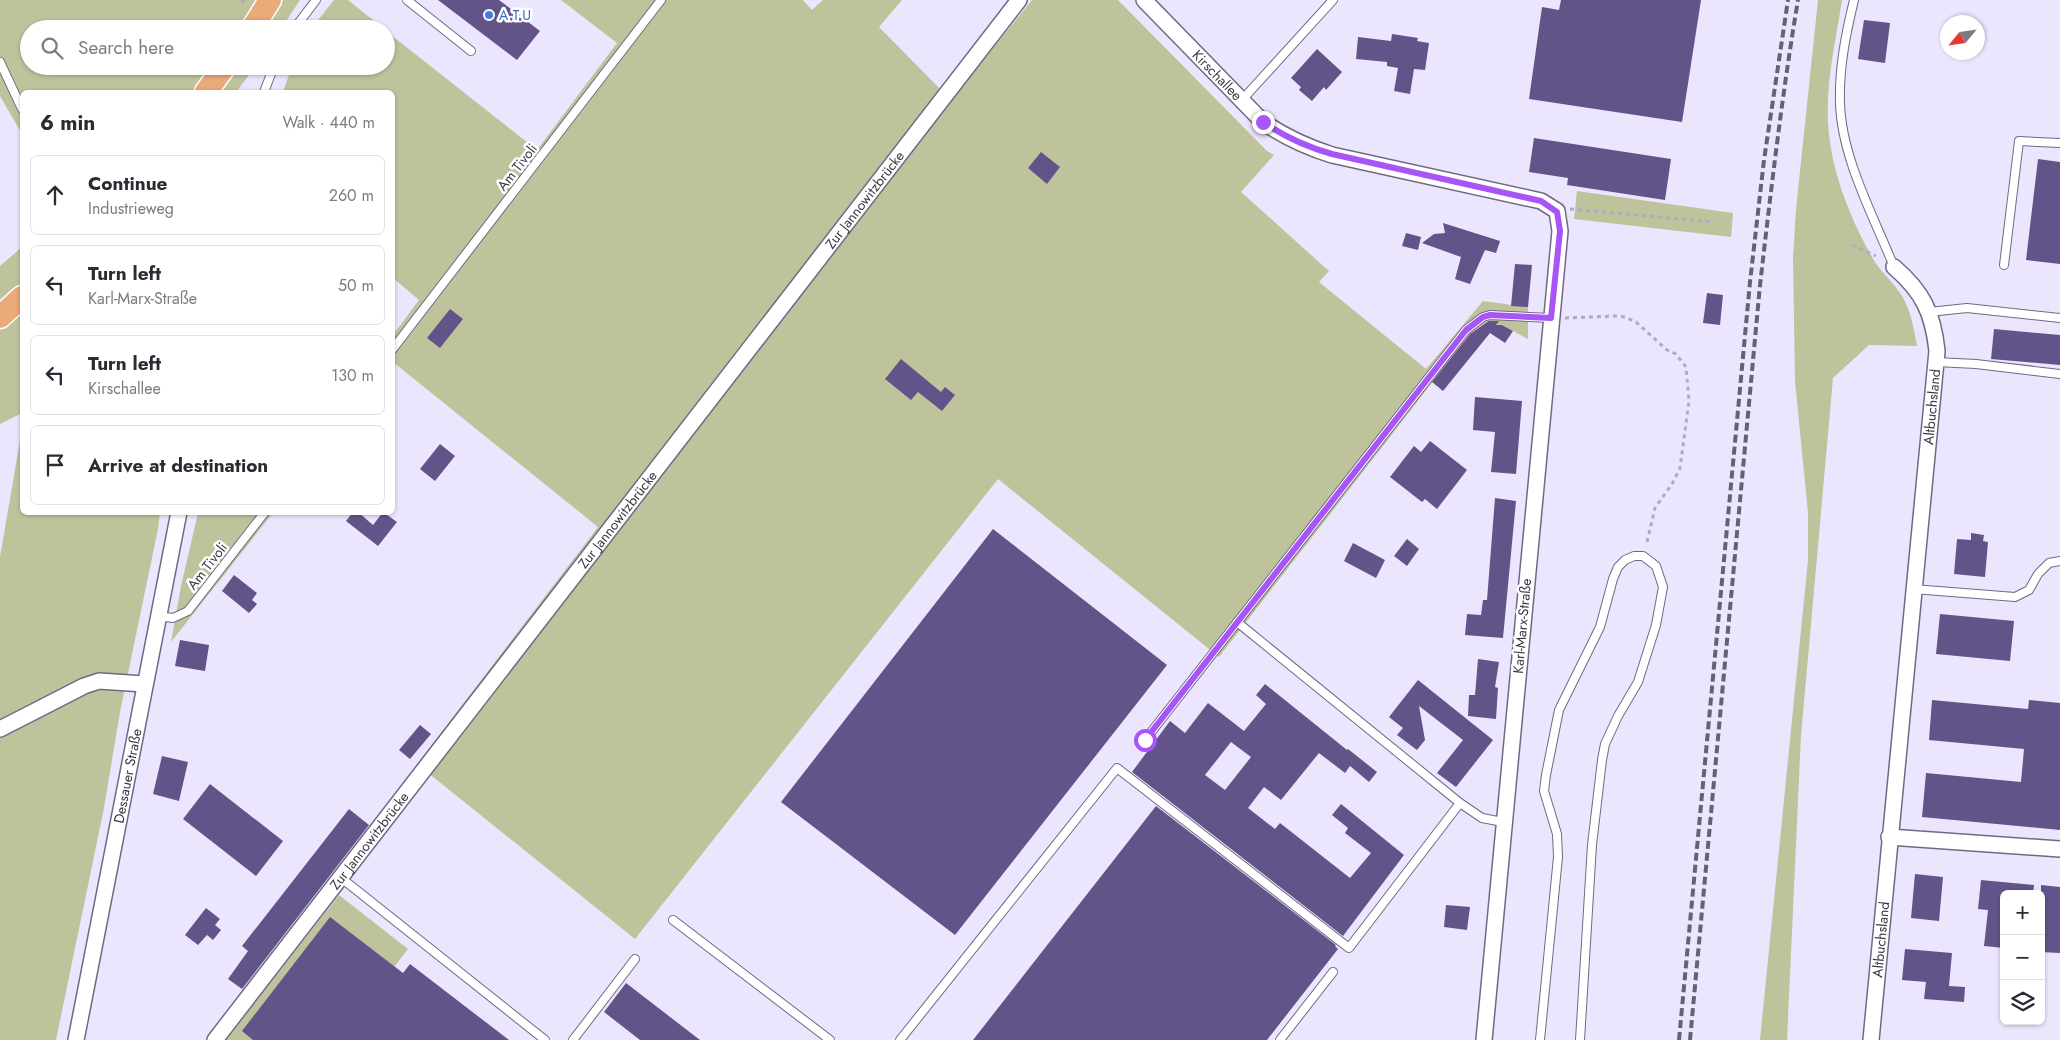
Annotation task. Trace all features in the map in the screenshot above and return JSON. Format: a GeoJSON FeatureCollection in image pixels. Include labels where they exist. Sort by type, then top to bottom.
{"type":"FeatureCollection","features":[{"type":"Feature","properties":{"kind":"main road"},"geometry":{"type":"LineString","coordinates":[[258,20],[270,0]]}},
{"type":"Feature","properties":{"kind":"main road"},"geometry":{"type":"LineString","coordinates":[[207,90],[218,75]]}},
{"type":"Feature","properties":{"kind":"main road"},"geometry":{"type":"LineString","coordinates":[[0,317],[20,299]]}},
{"type":"Feature","properties":{"kind":"street","name":"Zur Jannowitzbrücke"},"geometry":{"type":"LineString","coordinates":[[215,1040],[1019,0]]}},
{"type":"Feature","properties":{"kind":"street","name":"Kirschallee"},"geometry":{"type":"LineString","coordinates":[[1144,0],[1263,122],[1281,134],[1308,147],[1342,157],[1541,201],[1557,212]]}},
{"type":"Feature","properties":{"kind":"street","name":"Karl-Marx-Straße"},"geometry":{"type":"LineString","coordinates":[[1484,1040],[1560,231],[1557,212]]}},
{"type":"Feature","properties":{"kind":"street","name":"Altbuchsland"},"geometry":{"type":"LineString","coordinates":[[1871,1040],[1936,362],[1935,336],[1929,312],[1917,290],[1894,267]]}},
{"type":"Feature","properties":{"kind":"street","name":"Dessauer Straße"},"geometry":{"type":"LineString","coordinates":[[76,1040],[178,515]]}},
{"type":"Feature","properties":{"kind":"street"},"geometry":{"type":"LineString","coordinates":[[0,729],[84,686],[99,681],[144,684]]}},
{"type":"Feature","properties":{"kind":"street"},"geometry":{"type":"LineString","coordinates":[[1889,837],[2060,849]]}},
{"type":"Feature","properties":{"kind":"lane"},"geometry":{"type":"LineString","coordinates":[[301,20],[316,0]]}},
{"type":"Feature","properties":{"kind":"lane"},"geometry":{"type":"LineString","coordinates":[[407,0],[471,51]]}},
{"type":"Feature","properties":{"kind":"lane","name":"Am Tivoli"},"geometry":{"type":"LineString","coordinates":[[395,346],[661,0]]}},
{"type":"Feature","properties":{"kind":"lane"},"geometry":{"type":"LineString","coordinates":[[1242,100],[1333,0]]}},
{"type":"Feature","properties":{"kind":"lane","name":"Altbuchsland"},"geometry":{"type":"LineString","coordinates":[[1854,0],[1845,39],[1841,73],[1840,103],[1843,128],[1861,189],[1894,267]]}},
{"type":"Feature","properties":{"kind":"lane"},"geometry":{"type":"LineString","coordinates":[[0,62],[20,104]]}},
{"type":"Feature","properties":{"kind":"lane"},"geometry":{"type":"LineString","coordinates":[[265,90],[271,75]]}},
{"type":"Feature","properties":{"kind":"lane"},"geometry":{"type":"LineString","coordinates":[[2004,265],[2018,141],[2060,143]]}},
{"type":"Feature","properties":{"kind":"lane"},"geometry":{"type":"LineString","coordinates":[[1929,312],[1967,308],[2060,318]]}},
{"type":"Feature","properties":{"kind":"lane"},"geometry":{"type":"LineString","coordinates":[[1145,740],[1466,330],[1483,317],[1490,315],[1551,318]]}},
{"type":"Feature","properties":{"kind":"lane"},"geometry":{"type":"LineString","coordinates":[[1936,362],[1976,364],[2060,374]]}},
{"type":"Feature","properties":{"kind":"lane","name":"Am Tivoli"},"geometry":{"type":"LineString","coordinates":[[158,616],[173,618],[188,611],[263,515]]}},
{"type":"Feature","properties":{"kind":"lane"},"geometry":{"type":"LineString","coordinates":[[1540,1040],[1558,857],[1557,834],[1544,791],[1553,733],[1559,710],[1600,627],[1618,567],[1625,560],[1634,556],[1643,556],[1656,566],[1663,587],[1656,624],[1638,682],[1618,716],[1605,744],[1602,760],[1592,845],[1580,1040]]}},
{"type":"Feature","properties":{"kind":"lane"},"geometry":{"type":"LineString","coordinates":[[1913,589],[2015,597],[2029,590],[2038,574],[2049,564],[2060,561]]}},
{"type":"Feature","properties":{"kind":"lane"},"geometry":{"type":"LineString","coordinates":[[1237,622],[1460,802],[1482,818],[1503,822]]}},
{"type":"Feature","properties":{"kind":"lane"},"geometry":{"type":"LineString","coordinates":[[900,1040],[1117,768],[1349,948],[1460,802]]}},
{"type":"Feature","properties":{"kind":"lane"},"geometry":{"type":"LineString","coordinates":[[340,877],[546,1040]]}},
{"type":"Feature","properties":{"kind":"lane"},"geometry":{"type":"LineString","coordinates":[[674,920],[830,1040]]}},
{"type":"Feature","properties":{"kind":"lane"},"geometry":{"type":"LineString","coordinates":[[573,1040],[635,959]]}},
{"type":"Feature","properties":{"kind":"lane"},"geometry":{"type":"LineString","coordinates":[[1280,1040],[1333,972]]}},
{"type":"Feature","properties":{"kind":"path"},"geometry":{"type":"LineString","coordinates":[[1557,212],[1572,209],[1713,222]]}},
{"type":"Feature","properties":{"kind":"path"},"geometry":{"type":"LineString","coordinates":[[1852,245],[1876,255],[1894,267]]}},
{"type":"Feature","properties":{"kind":"path"},"geometry":{"type":"LineString","coordinates":[[1551,318],[1625,317],[1646,329],[1667,350],[1676,354],[1686,367],[1689,400],[1680,468],[1672,484],[1655,508],[1643,556]]}},
{"type":"Feature","properties":{"kind":"green space"},"geometry":{"type":"Polygon","coordinates":[[[0,0],[300,0],[287,20],[20,20],[20,75],[249,75],[238,90],[20,90],[20,131],[0,96],[0,0]]]}},
{"type":"Feature","properties":{"kind":"green space"},"geometry":{"type":"Polygon","coordinates":[[[334,0],[348,0],[373,20],[318,20],[334,0]]]}},
{"type":"Feature","properties":{"kind":"green space"},"geometry":{"type":"Polygon","coordinates":[[[561,0],[803,0],[812,10],[823,0],[902,0],[879,27],[951,100],[1032,0],[1118,0],[1267,151],[1274,155],[1241,192],[1329,271],[1319,282],[1426,369],[1483,301],[1528,307],[1528,339],[1502,325],[1485,324],[1470,334],[1219,657],[998,479],[635,939],[417,764],[598,527],[395,364],[395,332],[419,300],[395,280],[395,90],[284,90],[289,75],[395,75],[395,38],[537,150],[617,43],[561,0]]]}},
{"type":"Feature","properties":{"kind":"green space"},"geometry":{"type":"Polygon","coordinates":[[[1818,0],[1842,0],[1828,90],[1828,121],[1832,156],[1837,174],[1848,208],[1875,262],[1899,291],[1908,308],[1917,346],[1869,345],[1833,378],[1801,736],[1787,1040],[1760,1040],[1808,560],[1808,513],[1795,381],[1793,257],[1796,209],[1818,0]]]}},
{"type":"Feature","properties":{"kind":"green space"},"geometry":{"type":"Polygon","coordinates":[[[1577,191],[1733,213],[1731,237],[1574,219],[1577,191]]]}},
{"type":"Feature","properties":{"kind":"green space"},"geometry":{"type":"Polygon","coordinates":[[[20,249],[20,414],[0,424],[0,266],[20,249]]]}},
{"type":"Feature","properties":{"kind":"green space"},"geometry":{"type":"Polygon","coordinates":[[[20,441],[20,515],[160,515],[120,712],[104,808],[56,1040],[0,1040],[0,557],[20,441]]]}},
{"type":"Feature","properties":{"kind":"green space"},"geometry":{"type":"Polygon","coordinates":[[[198,515],[271,515],[171,642],[181,586],[198,515]]]}},
{"type":"Feature","properties":{"kind":"green space"},"geometry":{"type":"Polygon","coordinates":[[[339,895],[408,949],[338,1040],[226,1040],[339,895]]]}},
{"type":"Feature","properties":{"kind":"building","name":"A.T.U"},"geometry":{"type":"Polygon","coordinates":[[[438,0],[499,0],[540,31],[517,60],[438,0]]]}},
{"type":"Feature","properties":{"kind":"building"},"geometry":{"type":"Polygon","coordinates":[[[1561,0],[1701,0],[1682,122],[1529,99],[1542,7],[1559,10],[1561,0]]]}},
{"type":"Feature","properties":{"kind":"building"},"geometry":{"type":"Polygon","coordinates":[[[1864,20],[1890,23],[1885,63],[1858,59],[1864,20]]]}},
{"type":"Feature","properties":{"kind":"building"},"geometry":{"type":"Polygon","coordinates":[[[1392,34],[1418,38],[1417,41],[1429,43],[1425,70],[1414,69],[1410,94],[1394,91],[1398,68],[1387,66],[1387,62],[1356,59],[1358,37],[1391,41],[1392,34]]]}},
{"type":"Feature","properties":{"kind":"building"},"geometry":{"type":"Polygon","coordinates":[[[1317,49],[1342,72],[1326,90],[1324,87],[1312,101],[1299,90],[1301,87],[1291,78],[1317,49]]]}},
{"type":"Feature","properties":{"kind":"building"},"geometry":{"type":"Polygon","coordinates":[[[1534,138],[1671,159],[1665,200],[1567,185],[1568,178],[1529,172],[1534,138]]]}},
{"type":"Feature","properties":{"kind":"building"},"geometry":{"type":"Polygon","coordinates":[[[1041,152],[1060,167],[1047,184],[1028,168],[1041,152]]]}},
{"type":"Feature","properties":{"kind":"building"},"geometry":{"type":"Polygon","coordinates":[[[2038,159],[2060,162],[2060,264],[2026,260],[2038,159]]]}},
{"type":"Feature","properties":{"kind":"building"},"geometry":{"type":"Polygon","coordinates":[[[1443,223],[1500,241],[1496,253],[1485,250],[1470,284],[1455,279],[1461,257],[1422,243],[1434,234],[1445,233],[1443,223]]]}},
{"type":"Feature","properties":{"kind":"building"},"geometry":{"type":"Polygon","coordinates":[[[1406,233],[1421,237],[1418,250],[1402,246],[1406,233]]]}},
{"type":"Feature","properties":{"kind":"building"},"geometry":{"type":"Polygon","coordinates":[[[1515,264],[1532,265],[1528,307],[1511,306],[1515,264]]]}},
{"type":"Feature","properties":{"kind":"building"},"geometry":{"type":"Polygon","coordinates":[[[1707,293],[1723,295],[1720,325],[1703,323],[1707,293]]]}},
{"type":"Feature","properties":{"kind":"building"},"geometry":{"type":"Polygon","coordinates":[[[450,309],[463,319],[440,348],[427,338],[450,309]]]}},
{"type":"Feature","properties":{"kind":"building"},"geometry":{"type":"Polygon","coordinates":[[[1489,321],[1499,321],[1496,325],[1502,325],[1513,331],[1505,343],[1490,333],[1443,391],[1432,382],[1470,334],[1489,321]]]}},
{"type":"Feature","properties":{"kind":"building"},"geometry":{"type":"Polygon","coordinates":[[[1994,329],[2060,335],[2060,365],[1991,359],[1994,329]]]}},
{"type":"Feature","properties":{"kind":"building"},"geometry":{"type":"Polygon","coordinates":[[[901,359],[941,392],[945,387],[955,395],[942,411],[918,392],[911,400],[885,379],[901,359]]]}},
{"type":"Feature","properties":{"kind":"building"},"geometry":{"type":"Polygon","coordinates":[[[1475,397],[1522,401],[1516,474],[1491,472],[1495,432],[1473,430],[1475,397]]]}},
{"type":"Feature","properties":{"kind":"building"},"geometry":{"type":"Polygon","coordinates":[[[1430,441],[1467,470],[1437,509],[1425,499],[1422,502],[1390,477],[1414,446],[1421,452],[1430,441]]]}},
{"type":"Feature","properties":{"kind":"building"},"geometry":{"type":"Polygon","coordinates":[[[440,444],[455,456],[435,481],[420,469],[440,444]]]}},
{"type":"Feature","properties":{"kind":"building"},"geometry":{"type":"Polygon","coordinates":[[[1495,498],[1516,501],[1503,638],[1465,635],[1467,614],[1481,615],[1483,600],[1487,600],[1495,498]]]}},
{"type":"Feature","properties":{"kind":"building"},"geometry":{"type":"Polygon","coordinates":[[[351,515],[361,515],[373,525],[381,515],[387,515],[397,522],[378,546],[346,521],[351,515]]]}},
{"type":"Feature","properties":{"kind":"building"},"geometry":{"type":"Polygon","coordinates":[[[993,529],[1167,665],[955,935],[781,802],[993,529]]]}},
{"type":"Feature","properties":{"kind":"building"},"geometry":{"type":"Polygon","coordinates":[[[1971,533],[1984,535],[1983,541],[1988,542],[1985,577],[1954,574],[1957,539],[1971,540],[1971,533]]]}},
{"type":"Feature","properties":{"kind":"building"},"geometry":{"type":"Polygon","coordinates":[[[1407,539],[1419,549],[1407,566],[1394,556],[1407,539]]]}},
{"type":"Feature","properties":{"kind":"building"},"geometry":{"type":"Polygon","coordinates":[[[1353,543],[1385,560],[1376,578],[1344,561],[1353,543]]]}},
{"type":"Feature","properties":{"kind":"building"},"geometry":{"type":"Polygon","coordinates":[[[234,575],[257,593],[252,600],[257,604],[249,613],[222,591],[234,575]]]}},
{"type":"Feature","properties":{"kind":"building"},"geometry":{"type":"Polygon","coordinates":[[[1940,614],[2014,621],[2010,661],[1936,654],[1940,614]]]}},
{"type":"Feature","properties":{"kind":"building"},"geometry":{"type":"Polygon","coordinates":[[[180,640],[209,645],[205,671],[175,666],[180,640]]]}},
{"type":"Feature","properties":{"kind":"building"},"geometry":{"type":"Polygon","coordinates":[[[1478,659],[1499,662],[1495,687],[1498,688],[1496,719],[1468,716],[1469,695],[1475,695],[1478,659]]]}},
{"type":"Feature","properties":{"kind":"building"},"geometry":{"type":"Polygon","coordinates":[[[1418,680],[1493,740],[1456,787],[1437,773],[1463,740],[1419,706],[1425,740],[1417,750],[1397,735],[1403,728],[1389,717],[1418,680]]]}},
{"type":"Feature","properties":{"kind":"building"},"geometry":{"type":"Polygon","coordinates":[[[1265,684],[1377,772],[1369,782],[1350,766],[1345,773],[1319,753],[1281,800],[1264,787],[1248,808],[1275,829],[1280,823],[1350,878],[1371,853],[1345,833],[1348,828],[1332,815],[1341,804],[1404,855],[1343,936],[1132,772],[1170,721],[1185,733],[1208,703],[1244,731],[1266,704],[1256,695],[1265,684]],[[1231,742],[1205,775],[1225,790],[1251,757],[1231,742]]]}},
{"type":"Feature","properties":{"kind":"building"},"geometry":{"type":"Polygon","coordinates":[[[1932,700],[2028,709],[2029,700],[2060,703],[2060,830],[1922,817],[1926,773],[2021,782],[2024,749],[1929,740],[1932,700]]]}},
{"type":"Feature","properties":{"kind":"building"},"geometry":{"type":"Polygon","coordinates":[[[420,725],[431,734],[410,759],[399,750],[420,725]]]}},
{"type":"Feature","properties":{"kind":"building"},"geometry":{"type":"Polygon","coordinates":[[[162,756],[188,762],[179,801],[153,794],[162,756]]]}},
{"type":"Feature","properties":{"kind":"building"},"geometry":{"type":"Polygon","coordinates":[[[210,784],[283,841],[256,876],[183,819],[210,784]]]}},
{"type":"Feature","properties":{"kind":"building"},"geometry":{"type":"Polygon","coordinates":[[[1156,806],[1336,945],[1338,949],[1267,1040],[973,1040],[1156,806]]]}},
{"type":"Feature","properties":{"kind":"building"},"geometry":{"type":"Polygon","coordinates":[[[349,809],[369,825],[242,989],[228,979],[248,951],[242,946],[349,809]]]}},
{"type":"Feature","properties":{"kind":"building"},"geometry":{"type":"Polygon","coordinates":[[[1915,874],[1943,877],[1939,921],[1911,918],[1915,874]]]}},
{"type":"Feature","properties":{"kind":"building"},"geometry":{"type":"Polygon","coordinates":[[[1981,880],[2034,885],[2033,890],[2000,890],[2000,948],[1984,946],[1988,910],[1978,909],[1981,880]]]}},
{"type":"Feature","properties":{"kind":"building"},"geometry":{"type":"Polygon","coordinates":[[[2041,885],[2060,887],[2060,953],[2045,952],[2045,890],[2041,890],[2041,885]]]}},
{"type":"Feature","properties":{"kind":"building"},"geometry":{"type":"Polygon","coordinates":[[[1446,905],[1470,907],[1467,930],[1444,927],[1446,905]]]}},
{"type":"Feature","properties":{"kind":"building"},"geometry":{"type":"Polygon","coordinates":[[[206,908],[220,919],[215,925],[221,930],[213,940],[207,935],[198,945],[185,935],[206,908]]]}},
{"type":"Feature","properties":{"kind":"building"},"geometry":{"type":"Polygon","coordinates":[[[330,917],[403,973],[410,964],[509,1040],[253,1040],[242,1031],[330,917]]]}},
{"type":"Feature","properties":{"kind":"building"},"geometry":{"type":"Polygon","coordinates":[[[1905,949],[1952,953],[1949,986],[1965,987],[1964,1002],[1924,999],[1926,982],[1902,980],[1905,949]]]}},
{"type":"Feature","properties":{"kind":"building"},"geometry":{"type":"Polygon","coordinates":[[[626,983],[700,1040],[640,1040],[604,1012],[626,983]]]}},
{"type":"Feature","properties":{"kind":"railway"},"geometry":{"type":"LineString","coordinates":[[1679,1040],[1750,282],[1764,160],[1788,0]]}},
{"type":"Feature","properties":{"kind":"railway"},"geometry":{"type":"LineString","coordinates":[[1690,1040],[1760,285],[1782,107],[1798,0]]}},
{"type":"Feature","properties":{"kind":"place","name":"A.T.U"},"geometry":{"type":"Point","coordinates":[489,15]}},
{"type":"Feature","properties":{"kind":"route"},"geometry":{"type":"LineString","coordinates":[[1145,740],[1466,330],[1475,322],[1490,315],[1551,318],[1560,231],[1557,212],[1550,206],[1541,201],[1485,190],[1308,147],[1281,134],[1263,122]]}}]}
